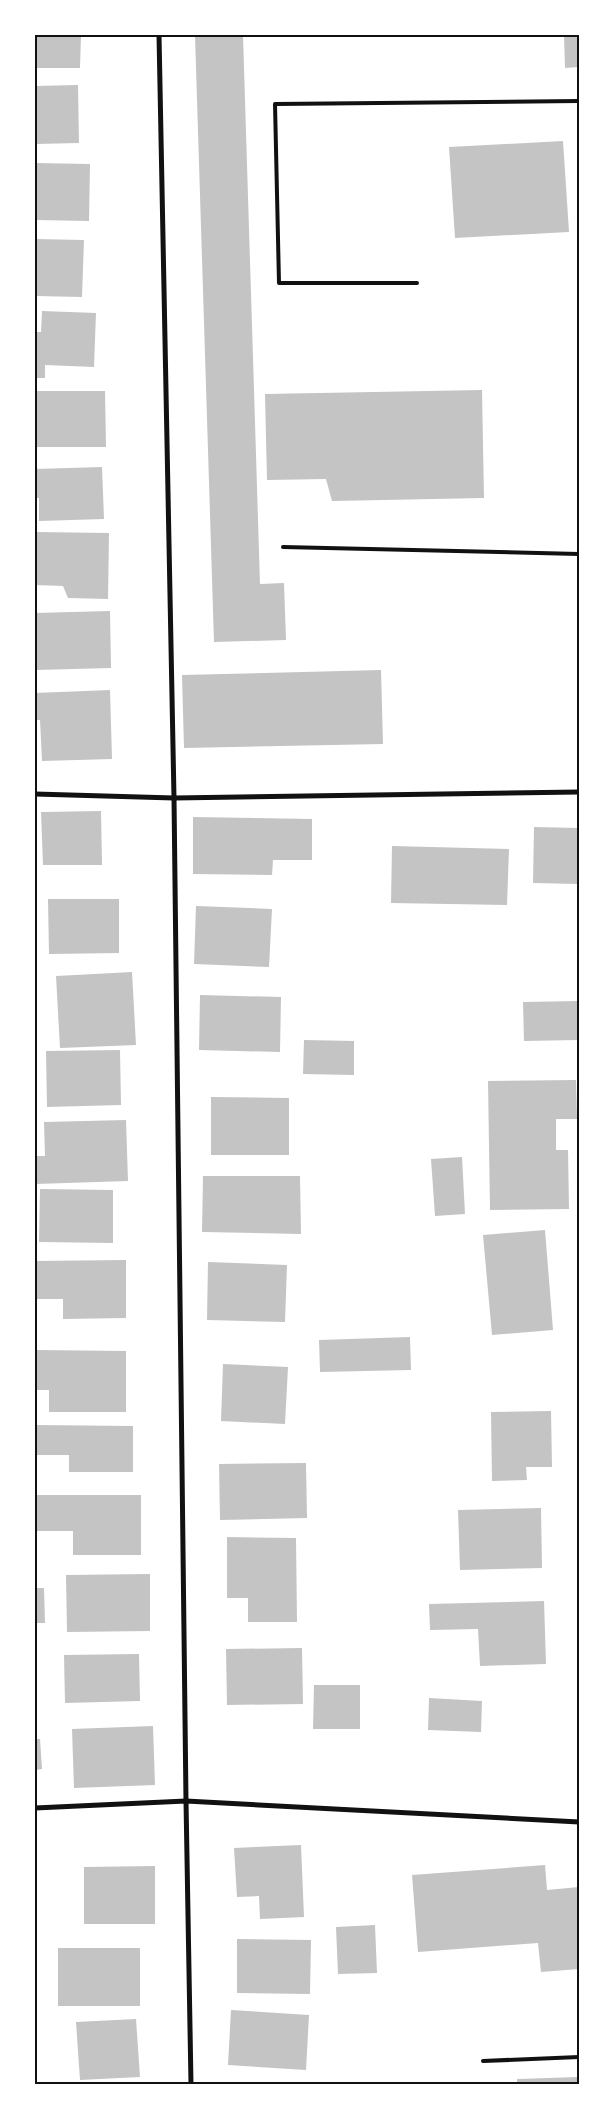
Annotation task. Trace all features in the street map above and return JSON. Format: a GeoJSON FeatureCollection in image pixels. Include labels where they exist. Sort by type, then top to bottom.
{"type":"FeatureCollection","features":[{"type":"Feature","properties":{"kind":"street"},"geometry":{"type":"LineString","coordinates":[[159,35],[174,798],[191,2084]]}},
{"type":"Feature","properties":{"kind":"street"},"geometry":{"type":"LineString","coordinates":[[35,794],[174,798],[579,792]]}},
{"type":"Feature","properties":{"kind":"street"},"geometry":{"type":"LineString","coordinates":[[35,1808],[186,1801],[579,1822]]}},
{"type":"Feature","properties":{"kind":"lane"},"geometry":{"type":"LineString","coordinates":[[417,283],[279,283],[275,104],[579,101]]}},
{"type":"Feature","properties":{"kind":"lane"},"geometry":{"type":"LineString","coordinates":[[283,547],[579,554]]}},
{"type":"Feature","properties":{"kind":"lane"},"geometry":{"type":"LineString","coordinates":[[483,2061],[579,2058]]}},
{"type":"Feature","properties":{"kind":"building"},"geometry":{"type":"Polygon","coordinates":[[[35,35],[81,35],[80,68],[35,68],[35,35]]]}},
{"type":"Feature","properties":{"kind":"building"},"geometry":{"type":"Polygon","coordinates":[[[195,35],[243,35],[260,584],[284,583],[286,640],[214,642],[195,35]]]}},
{"type":"Feature","properties":{"kind":"building"},"geometry":{"type":"Polygon","coordinates":[[[564,35],[579,35],[579,67],[565,68],[564,35]]]}},
{"type":"Feature","properties":{"kind":"building"},"geometry":{"type":"Polygon","coordinates":[[[78,85],[79,143],[35,144],[35,86],[78,85]]]}},
{"type":"Feature","properties":{"kind":"building"},"geometry":{"type":"Polygon","coordinates":[[[563,141],[569,232],[455,238],[449,147],[563,141]]]}},
{"type":"Feature","properties":{"kind":"building"},"geometry":{"type":"Polygon","coordinates":[[[35,163],[90,164],[89,221],[35,220],[35,163]]]}},
{"type":"Feature","properties":{"kind":"building"},"geometry":{"type":"Polygon","coordinates":[[[35,239],[84,240],[82,297],[35,296],[35,239]]]}},
{"type":"Feature","properties":{"kind":"building"},"geometry":{"type":"Polygon","coordinates":[[[42,311],[96,313],[94,367],[45,365],[45,378],[35,378],[35,332],[41,332],[42,311]]]}},
{"type":"Feature","properties":{"kind":"building"},"geometry":{"type":"Polygon","coordinates":[[[482,390],[484,498],[332,501],[326,479],[267,480],[265,394],[482,390]]]}},
{"type":"Feature","properties":{"kind":"building"},"geometry":{"type":"Polygon","coordinates":[[[37,391],[105,391],[106,447],[37,447],[37,391]]]}},
{"type":"Feature","properties":{"kind":"building"},"geometry":{"type":"Polygon","coordinates":[[[102,467],[104,519],[39,521],[39,498],[35,498],[35,469],[102,467]]]}},
{"type":"Feature","properties":{"kind":"building"},"geometry":{"type":"Polygon","coordinates":[[[35,532],[109,533],[108,599],[68,598],[63,586],[35,585],[35,532]]]}},
{"type":"Feature","properties":{"kind":"building"},"geometry":{"type":"Polygon","coordinates":[[[110,611],[111,668],[35,670],[35,613],[110,611]]]}},
{"type":"Feature","properties":{"kind":"building"},"geometry":{"type":"Polygon","coordinates":[[[381,670],[383,744],[184,748],[182,675],[381,670]]]}},
{"type":"Feature","properties":{"kind":"building"},"geometry":{"type":"Polygon","coordinates":[[[110,690],[112,759],[42,761],[40,720],[35,720],[35,693],[110,690]]]}},
{"type":"Feature","properties":{"kind":"building"},"geometry":{"type":"Polygon","coordinates":[[[101,811],[102,865],[43,865],[41,812],[101,811]]]}},
{"type":"Feature","properties":{"kind":"building"},"geometry":{"type":"Polygon","coordinates":[[[193,817],[312,819],[312,860],[273,860],[272,875],[193,874],[193,817]]]}},
{"type":"Feature","properties":{"kind":"building"},"geometry":{"type":"Polygon","coordinates":[[[534,827],[579,828],[579,884],[533,883],[534,827]]]}},
{"type":"Feature","properties":{"kind":"building"},"geometry":{"type":"Polygon","coordinates":[[[392,846],[509,849],[507,905],[391,903],[392,846]]]}},
{"type":"Feature","properties":{"kind":"building"},"geometry":{"type":"Polygon","coordinates":[[[48,899],[119,899],[119,953],[49,954],[48,899]]]}},
{"type":"Feature","properties":{"kind":"building"},"geometry":{"type":"Polygon","coordinates":[[[196,906],[272,909],[269,967],[194,964],[196,906]]]}},
{"type":"Feature","properties":{"kind":"building"},"geometry":{"type":"Polygon","coordinates":[[[132,972],[136,1045],[60,1048],[56,976],[132,972]]]}},
{"type":"Feature","properties":{"kind":"building"},"geometry":{"type":"Polygon","coordinates":[[[200,995],[281,997],[280,1052],[199,1050],[200,995]]]}},
{"type":"Feature","properties":{"kind":"building"},"geometry":{"type":"Polygon","coordinates":[[[579,1001],[579,1040],[524,1041],[523,1002],[579,1001]]]}},
{"type":"Feature","properties":{"kind":"building"},"geometry":{"type":"Polygon","coordinates":[[[304,1040],[354,1041],[354,1075],[303,1074],[304,1040]]]}},
{"type":"Feature","properties":{"kind":"building"},"geometry":{"type":"Polygon","coordinates":[[[120,1050],[121,1105],[47,1107],[46,1051],[120,1050]]]}},
{"type":"Feature","properties":{"kind":"building"},"geometry":{"type":"Polygon","coordinates":[[[576,1080],[577,1119],[556,1119],[556,1150],[568,1150],[569,1209],[490,1210],[488,1081],[576,1080]]]}},
{"type":"Feature","properties":{"kind":"building"},"geometry":{"type":"Polygon","coordinates":[[[211,1097],[289,1098],[289,1155],[211,1155],[211,1097]]]}},
{"type":"Feature","properties":{"kind":"building"},"geometry":{"type":"Polygon","coordinates":[[[126,1120],[128,1181],[35,1184],[35,1156],[45,1156],[44,1122],[126,1120]]]}},
{"type":"Feature","properties":{"kind":"building"},"geometry":{"type":"Polygon","coordinates":[[[462,1157],[465,1214],[435,1216],[431,1159],[462,1157]]]}},
{"type":"Feature","properties":{"kind":"building"},"geometry":{"type":"Polygon","coordinates":[[[203,1176],[300,1176],[301,1234],[202,1232],[203,1176]]]}},
{"type":"Feature","properties":{"kind":"building"},"geometry":{"type":"Polygon","coordinates":[[[40,1189],[113,1190],[113,1243],[39,1242],[40,1189]]]}},
{"type":"Feature","properties":{"kind":"building"},"geometry":{"type":"Polygon","coordinates":[[[545,1230],[553,1330],[492,1335],[483,1235],[545,1230]]]}},
{"type":"Feature","properties":{"kind":"building"},"geometry":{"type":"Polygon","coordinates":[[[126,1260],[126,1318],[63,1319],[63,1299],[35,1299],[35,1261],[126,1260]]]}},
{"type":"Feature","properties":{"kind":"building"},"geometry":{"type":"Polygon","coordinates":[[[208,1262],[287,1265],[285,1322],[207,1320],[208,1262]]]}},
{"type":"Feature","properties":{"kind":"building"},"geometry":{"type":"Polygon","coordinates":[[[410,1337],[411,1370],[320,1372],[319,1340],[410,1337]]]}},
{"type":"Feature","properties":{"kind":"building"},"geometry":{"type":"Polygon","coordinates":[[[35,1350],[126,1351],[126,1412],[49,1412],[49,1390],[35,1390],[35,1350]]]}},
{"type":"Feature","properties":{"kind":"building"},"geometry":{"type":"Polygon","coordinates":[[[223,1364],[288,1367],[285,1424],[221,1421],[223,1364]]]}},
{"type":"Feature","properties":{"kind":"building"},"geometry":{"type":"Polygon","coordinates":[[[551,1411],[552,1467],[526,1467],[527,1480],[492,1481],[491,1412],[551,1411]]]}},
{"type":"Feature","properties":{"kind":"building"},"geometry":{"type":"Polygon","coordinates":[[[35,1425],[133,1426],[133,1472],[69,1472],[69,1455],[35,1455],[35,1425]]]}},
{"type":"Feature","properties":{"kind":"building"},"geometry":{"type":"Polygon","coordinates":[[[306,1463],[307,1518],[220,1520],[219,1464],[306,1463]]]}},
{"type":"Feature","properties":{"kind":"building"},"geometry":{"type":"Polygon","coordinates":[[[35,1495],[141,1495],[141,1555],[73,1555],[73,1531],[35,1531],[35,1495]]]}},
{"type":"Feature","properties":{"kind":"building"},"geometry":{"type":"Polygon","coordinates":[[[541,1508],[542,1568],[460,1570],[458,1510],[541,1508]]]}},
{"type":"Feature","properties":{"kind":"building"},"geometry":{"type":"Polygon","coordinates":[[[227,1537],[296,1538],[297,1622],[248,1622],[248,1598],[227,1598],[227,1537]]]}},
{"type":"Feature","properties":{"kind":"building"},"geometry":{"type":"Polygon","coordinates":[[[150,1574],[150,1631],[67,1632],[66,1575],[150,1574]]]}},
{"type":"Feature","properties":{"kind":"building"},"geometry":{"type":"Polygon","coordinates":[[[35,1588],[44,1588],[45,1623],[35,1623],[35,1588]]]}},
{"type":"Feature","properties":{"kind":"building"},"geometry":{"type":"Polygon","coordinates":[[[544,1601],[546,1664],[480,1666],[478,1629],[430,1630],[429,1604],[544,1601]]]}},
{"type":"Feature","properties":{"kind":"building"},"geometry":{"type":"Polygon","coordinates":[[[302,1648],[303,1704],[227,1705],[226,1649],[302,1648]]]}},
{"type":"Feature","properties":{"kind":"building"},"geometry":{"type":"Polygon","coordinates":[[[139,1654],[140,1701],[65,1703],[64,1655],[139,1654]]]}},
{"type":"Feature","properties":{"kind":"building"},"geometry":{"type":"Polygon","coordinates":[[[314,1685],[360,1685],[360,1729],[313,1729],[314,1685]]]}},
{"type":"Feature","properties":{"kind":"building"},"geometry":{"type":"Polygon","coordinates":[[[429,1698],[482,1701],[481,1732],[428,1730],[429,1698]]]}},
{"type":"Feature","properties":{"kind":"building"},"geometry":{"type":"Polygon","coordinates":[[[153,1726],[155,1785],[74,1788],[72,1729],[153,1726]]]}},
{"type":"Feature","properties":{"kind":"building"},"geometry":{"type":"Polygon","coordinates":[[[35,1739],[40,1739],[42,1769],[35,1770],[35,1739]]]}},
{"type":"Feature","properties":{"kind":"building"},"geometry":{"type":"Polygon","coordinates":[[[301,1845],[304,1917],[260,1919],[259,1896],[237,1897],[234,1848],[301,1845]]]}},
{"type":"Feature","properties":{"kind":"building"},"geometry":{"type":"Polygon","coordinates":[[[545,1865],[547,1890],[579,1887],[579,1969],[541,1972],[538,1943],[418,1952],[412,1875],[545,1865]]]}},
{"type":"Feature","properties":{"kind":"building"},"geometry":{"type":"Polygon","coordinates":[[[155,1866],[155,1924],[84,1924],[84,1867],[155,1866]]]}},
{"type":"Feature","properties":{"kind":"building"},"geometry":{"type":"Polygon","coordinates":[[[375,1925],[377,1973],[338,1974],[336,1927],[375,1925]]]}},
{"type":"Feature","properties":{"kind":"building"},"geometry":{"type":"Polygon","coordinates":[[[237,1939],[311,1940],[310,1994],[237,1993],[237,1939]]]}},
{"type":"Feature","properties":{"kind":"building"},"geometry":{"type":"Polygon","coordinates":[[[58,1948],[140,1948],[140,2006],[58,2006],[58,1948]]]}},
{"type":"Feature","properties":{"kind":"building"},"geometry":{"type":"Polygon","coordinates":[[[231,2010],[309,2015],[306,2070],[228,2065],[231,2010]]]}},
{"type":"Feature","properties":{"kind":"building"},"geometry":{"type":"Polygon","coordinates":[[[136,2019],[140,2077],[80,2080],[76,2022],[136,2019]]]}},
{"type":"Feature","properties":{"kind":"building"},"geometry":{"type":"Polygon","coordinates":[[[579,2077],[579,2084],[517,2084],[517,2079],[579,2077]]]}}]}
